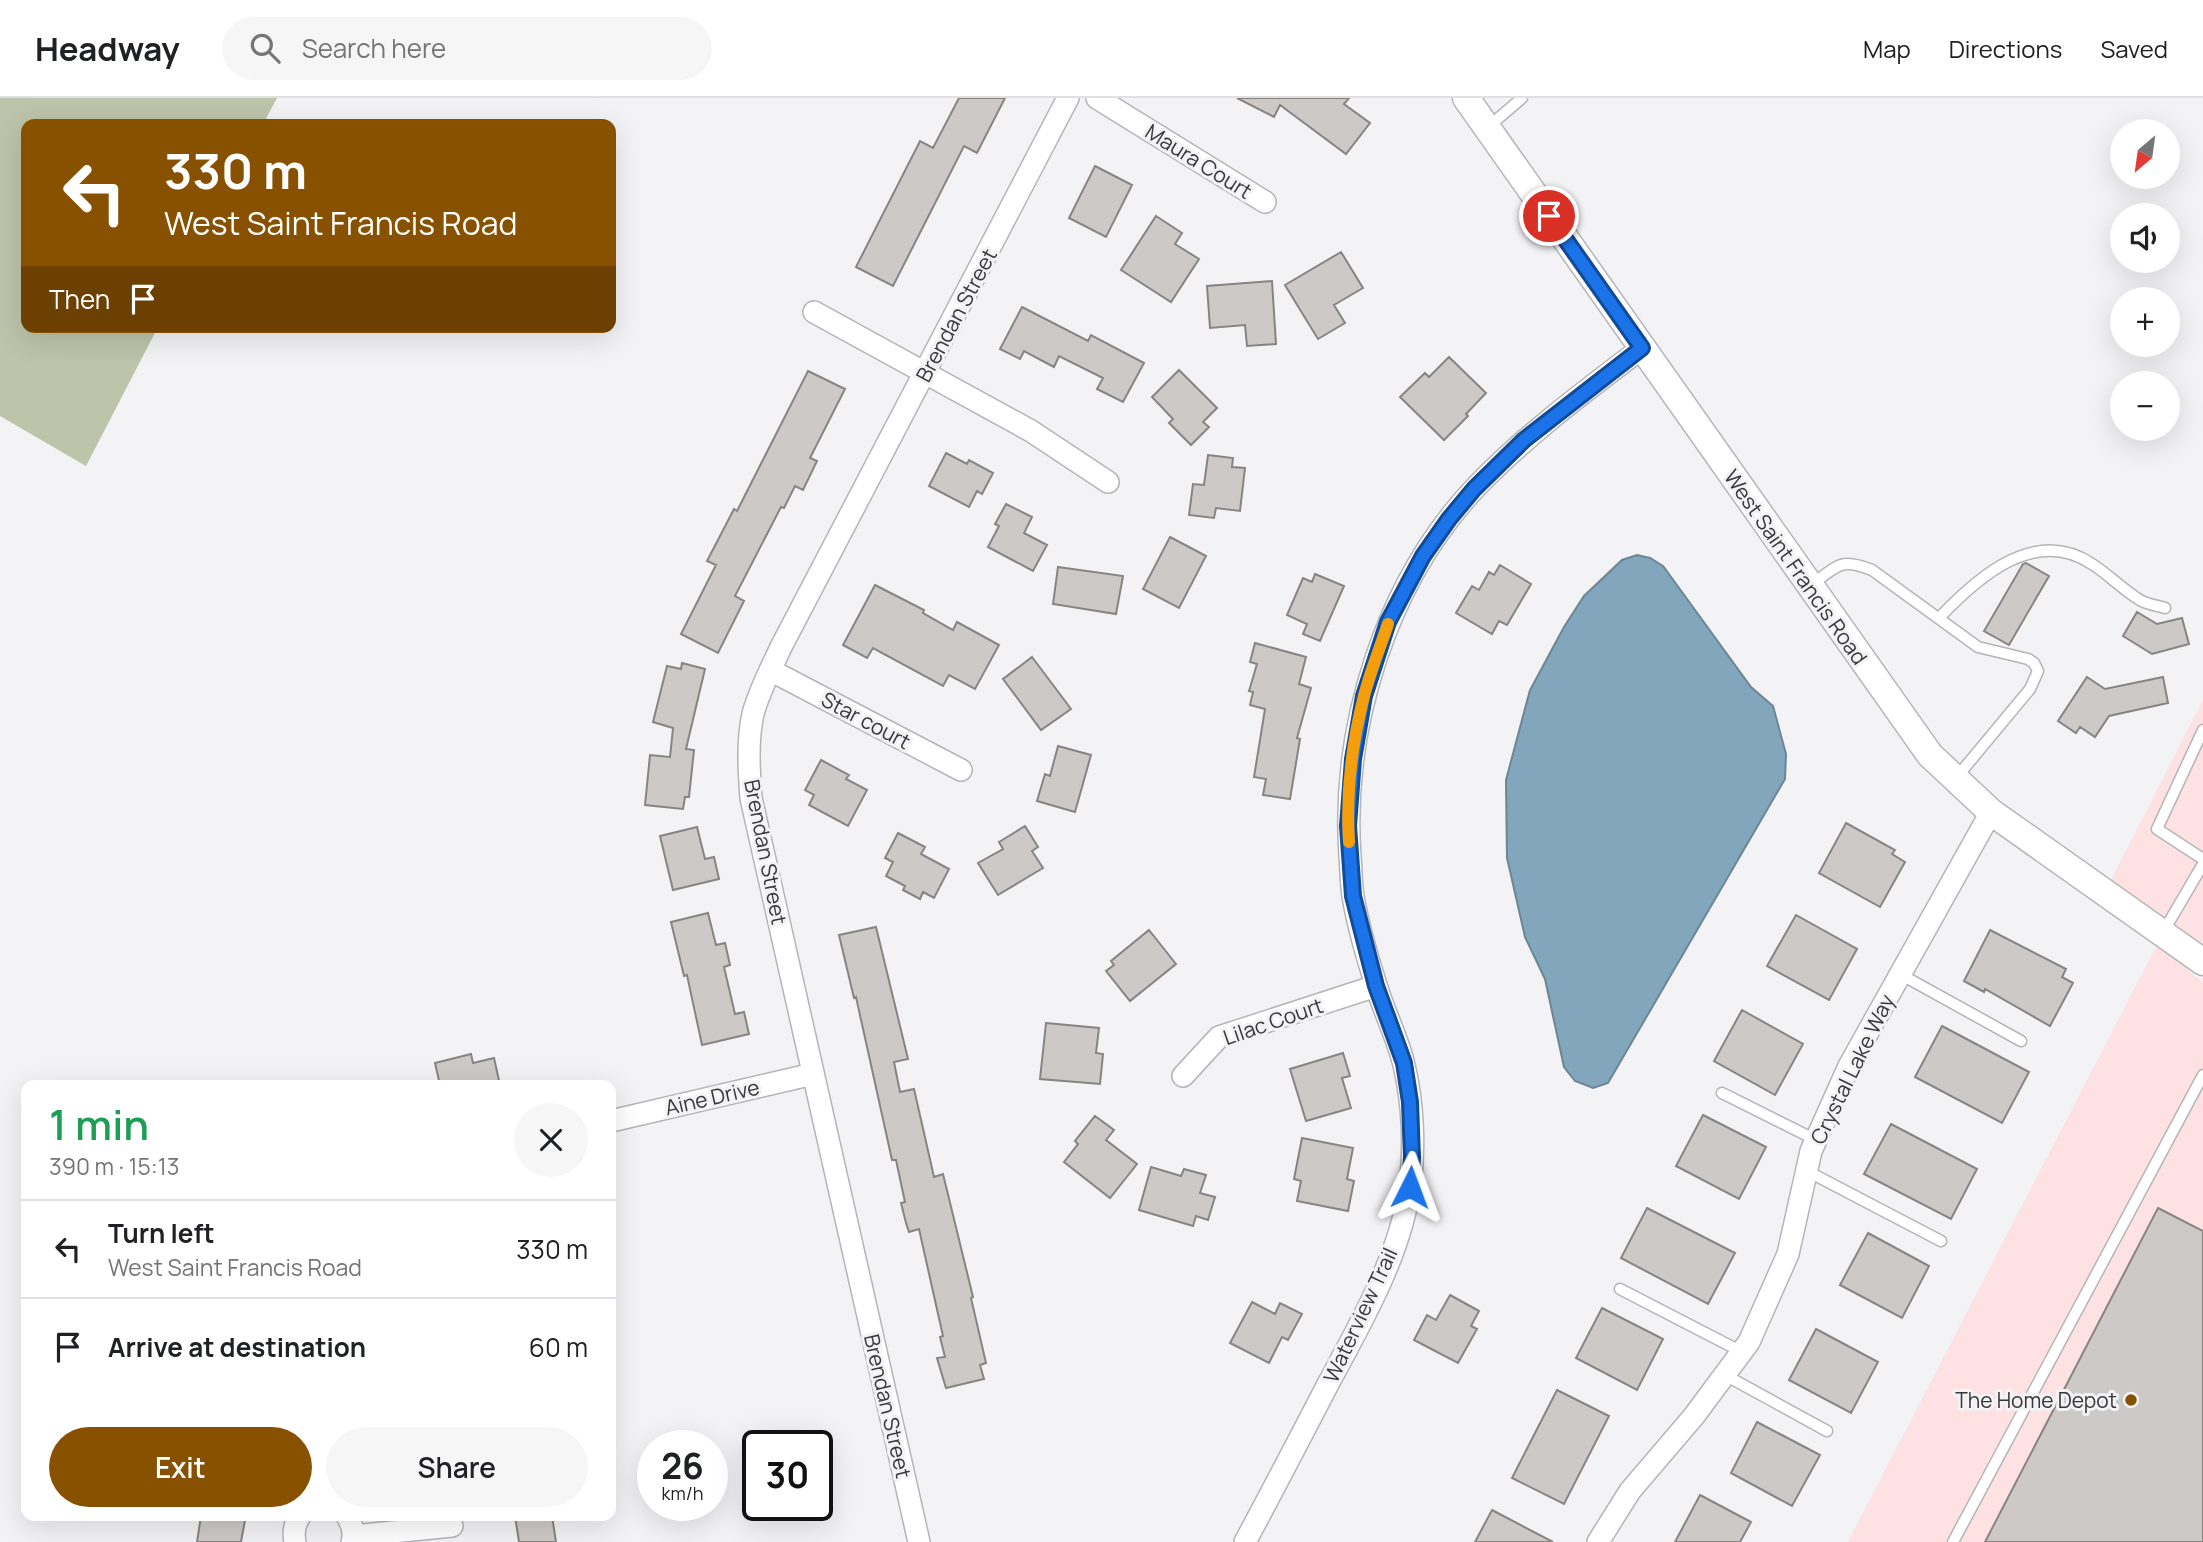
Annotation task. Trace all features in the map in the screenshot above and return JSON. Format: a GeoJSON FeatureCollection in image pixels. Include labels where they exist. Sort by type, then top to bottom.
{"type":"FeatureCollection","features":[{"type":"Feature","properties":{"kind":"street","name":"Brendan Street"},"geometry":{"type":"LineString","coordinates":[[919,1542],[751,798],[750,743],[753,715],[771,670],[1068,98]]}},
{"type":"Feature","properties":{"kind":"street","name":"Maura Court"},"geometry":{"type":"LineString","coordinates":[[1097,98],[1265,202]]}},
{"type":"Feature","properties":{"kind":"street","name":"West Saint Francis Road"},"geometry":{"type":"LineString","coordinates":[[1466,98],[1930,755],[1991,812],[2203,962]]}},
{"type":"Feature","properties":{"kind":"street"},"geometry":{"type":"LineString","coordinates":[[814,312],[1031,431],[1108,482]]}},
{"type":"Feature","properties":{"kind":"street","name":"Waterview Trail"},"geometry":{"type":"LineString","coordinates":[[1245,1542],[1364,1318],[1402,1224],[1410,1187],[1410,1102],[1404,1063],[1376,986],[1353,896],[1348,826],[1353,759],[1364,696],[1388,622],[1423,556],[1474,489],[1524,440],[1642,348]]}},
{"type":"Feature","properties":{"kind":"street","name":"Star court"},"geometry":{"type":"LineString","coordinates":[[771,670],[961,770]]}},
{"type":"Feature","properties":{"kind":"street","name":"Crystal Lake Way"},"geometry":{"type":"LineString","coordinates":[[1598,1542],[1630,1491],[1694,1416],[1749,1342],[1788,1254],[1816,1140],[1849,1066],[1991,812]]}},
{"type":"Feature","properties":{"kind":"street","name":"Lilac Court"},"geometry":{"type":"LineString","coordinates":[[1183,1076],[1219,1037],[1376,986]]}},
{"type":"Feature","properties":{"kind":"street","name":"Aine Drive"},"geometry":{"type":"LineString","coordinates":[[616,1121],[813,1074]]}},
{"type":"Feature","properties":{"kind":"street"},"geometry":{"type":"LineString","coordinates":[[295,1542],[293,1532],[296,1521]]}},
{"type":"Feature","properties":{"kind":"street"},"geometry":{"type":"LineString","coordinates":[[351,1531],[452,1528]]}},
{"type":"Feature","properties":{"kind":"lane"},"geometry":{"type":"LineString","coordinates":[[1487,128],[1522,98]]}},
{"type":"Feature","properties":{"kind":"lane"},"geometry":{"type":"LineString","coordinates":[[1940,617],[1966,589],[2018,556],[2043,550],[2068,552],[2090,562],[2143,602],[2165,608]]}},
{"type":"Feature","properties":{"kind":"lane"},"geometry":{"type":"LineString","coordinates":[[1809,586],[1840,565],[1853,562],[1872,570],[1978,647],[2028,659],[2034,663],[2038,671],[2030,689],[1956,778]]}},
{"type":"Feature","properties":{"kind":"lane"},"geometry":{"type":"LineString","coordinates":[[2203,730],[2157,829],[2203,859]]}},
{"type":"Feature","properties":{"kind":"lane"},"geometry":{"type":"LineString","coordinates":[[2162,934],[2203,864]]}},
{"type":"Feature","properties":{"kind":"lane"},"geometry":{"type":"LineString","coordinates":[[1900,974],[2021,1041]]}},
{"type":"Feature","properties":{"kind":"lane"},"geometry":{"type":"LineString","coordinates":[[1953,1542],[2202,1082]]}},
{"type":"Feature","properties":{"kind":"lane"},"geometry":{"type":"LineString","coordinates":[[1721,1093],[1816,1140]]}},
{"type":"Feature","properties":{"kind":"lane"},"geometry":{"type":"LineString","coordinates":[[1807,1171],[1941,1241]]}},
{"type":"Feature","properties":{"kind":"lane"},"geometry":{"type":"LineString","coordinates":[[1620,1289],[1742,1352]]}},
{"type":"Feature","properties":{"kind":"lane"},"geometry":{"type":"LineString","coordinates":[[1725,1375],[1827,1431]]}},
{"type":"Feature","properties":{"kind":"shaded area"},"geometry":{"type":"Polygon","coordinates":[[[2203,700],[2203,943],[2106,890],[2203,700]]]}},
{"type":"Feature","properties":{"kind":"shaded area"},"geometry":{"type":"Polygon","coordinates":[[[2158,943],[2203,983],[2203,1542],[1848,1542],[2158,943]]]}},
{"type":"Feature","properties":{"kind":"green space"},"geometry":{"type":"Polygon","coordinates":[[[0,98],[277,98],[266,119],[21,119],[21,333],[155,333],[86,466],[0,416],[0,98]]]}},
{"type":"Feature","properties":{"kind":"water"},"geometry":{"type":"Polygon","coordinates":[[[1637,555],[1650,558],[1663,566],[1751,687],[1773,706],[1786,754],[1785,779],[1608,1083],[1593,1088],[1575,1081],[1564,1067],[1545,979],[1525,937],[1507,858],[1506,780],[1530,690],[1564,627],[1584,596],[1622,560],[1637,555]]]}},
{"type":"Feature","properties":{"kind":"building"},"geometry":{"type":"Polygon","coordinates":[[[959,98],[1005,98],[977,153],[964,146],[893,286],[856,267],[920,141],[933,148],[959,98]]]}},
{"type":"Feature","properties":{"kind":"building"},"geometry":{"type":"Polygon","coordinates":[[[1237,98],[1349,98],[1344,104],[1370,123],[1346,154],[1280,105],[1274,117],[1237,98]]]}},
{"type":"Feature","properties":{"kind":"building"},"geometry":{"type":"Polygon","coordinates":[[[1095,166],[1132,185],[1106,237],[1069,218],[1095,166]]]}},
{"type":"Feature","properties":{"kind":"building"},"geometry":{"type":"Polygon","coordinates":[[[1156,216],[1182,233],[1175,244],[1199,259],[1171,302],[1121,270],[1156,216]]]}},
{"type":"Feature","properties":{"kind":"building"},"geometry":{"type":"Polygon","coordinates":[[[1341,252],[1363,288],[1334,305],[1345,323],[1318,339],[1285,285],[1341,252]]]}},
{"type":"Feature","properties":{"kind":"building"},"geometry":{"type":"Polygon","coordinates":[[[1272,281],[1276,344],[1247,346],[1245,325],[1210,328],[1207,286],[1272,281]]]}},
{"type":"Feature","properties":{"kind":"building"},"geometry":{"type":"Polygon","coordinates":[[[1022,307],[1088,341],[1091,335],[1144,363],[1123,402],[1097,389],[1103,378],[1059,356],[1054,367],[1024,351],[1020,359],[1000,349],[1022,307]]]}},
{"type":"Feature","properties":{"kind":"building"},"geometry":{"type":"Polygon","coordinates":[[[1449,357],[1486,393],[1444,440],[1400,397],[1425,373],[1429,377],[1449,357]]]}},
{"type":"Feature","properties":{"kind":"building"},"geometry":{"type":"Polygon","coordinates":[[[1179,370],[1217,408],[1203,422],[1209,427],[1191,445],[1169,423],[1173,419],[1152,397],[1179,370]]]}},
{"type":"Feature","properties":{"kind":"building"},"geometry":{"type":"Polygon","coordinates":[[[808,371],[845,389],[810,458],[817,461],[803,490],[795,486],[784,508],[781,507],[735,596],[744,601],[718,653],[681,634],[716,565],[707,561],[734,509],[737,511],[808,371]]]}},
{"type":"Feature","properties":{"kind":"building"},"geometry":{"type":"Polygon","coordinates":[[[946,453],[967,464],[969,460],[993,473],[982,494],[977,491],[969,507],[929,486],[946,453]]]}},
{"type":"Feature","properties":{"kind":"building"},"geometry":{"type":"Polygon","coordinates":[[[1208,455],[1233,458],[1232,467],[1245,468],[1240,511],[1216,508],[1214,518],[1189,515],[1193,484],[1204,485],[1208,455]]]}},
{"type":"Feature","properties":{"kind":"building"},"geometry":{"type":"Polygon","coordinates":[[[1006,504],[1032,517],[1024,533],[1047,545],[1033,571],[988,547],[999,526],[995,524],[1006,504]]]}},
{"type":"Feature","properties":{"kind":"building"},"geometry":{"type":"Polygon","coordinates":[[[1170,537],[1206,556],[1179,608],[1143,589],[1170,537]]]}},
{"type":"Feature","properties":{"kind":"building"},"geometry":{"type":"Polygon","coordinates":[[[2026,563],[2049,576],[2009,645],[1984,631],[2026,563]]]}},
{"type":"Feature","properties":{"kind":"building"},"geometry":{"type":"Polygon","coordinates":[[[1500,565],[1531,584],[1507,625],[1499,621],[1492,634],[1456,613],[1472,586],[1479,590],[1489,572],[1494,575],[1500,565]]]}},
{"type":"Feature","properties":{"kind":"building"},"geometry":{"type":"Polygon","coordinates":[[[1058,567],[1123,576],[1116,614],[1053,604],[1058,567]]]}},
{"type":"Feature","properties":{"kind":"building"},"geometry":{"type":"Polygon","coordinates":[[[1315,574],[1344,586],[1320,641],[1303,634],[1307,624],[1287,615],[1303,578],[1312,582],[1315,574]]]}},
{"type":"Feature","properties":{"kind":"building"},"geometry":{"type":"Polygon","coordinates":[[[875,585],[924,610],[923,613],[953,630],[957,622],[999,645],[975,689],[949,675],[943,686],[873,648],[867,658],[843,645],[875,585]]]}},
{"type":"Feature","properties":{"kind":"building"},"geometry":{"type":"Polygon","coordinates":[[[2137,612],[2157,624],[2182,618],[2189,644],[2152,654],[2123,636],[2137,612]]]}},
{"type":"Feature","properties":{"kind":"building"},"geometry":{"type":"Polygon","coordinates":[[[1255,643],[1306,657],[1299,684],[1311,688],[1297,738],[1300,739],[1290,799],[1263,795],[1266,779],[1254,777],[1265,709],[1250,705],[1253,692],[1249,691],[1257,664],[1250,662],[1255,643]]]}},
{"type":"Feature","properties":{"kind":"building"},"geometry":{"type":"Polygon","coordinates":[[[1032,657],[1071,709],[1041,730],[1003,679],[1032,657]]]}},
{"type":"Feature","properties":{"kind":"building"},"geometry":{"type":"Polygon","coordinates":[[[682,663],[705,669],[686,749],[694,750],[689,797],[685,797],[683,809],[645,805],[650,755],[670,757],[673,728],[653,722],[667,666],[681,669],[682,663]]]}},
{"type":"Feature","properties":{"kind":"building"},"geometry":{"type":"Polygon","coordinates":[[[2087,677],[2105,689],[2163,677],[2168,703],[2109,716],[2095,737],[2080,727],[2076,733],[2058,721],[2087,677]]]}},
{"type":"Feature","properties":{"kind":"building"},"geometry":{"type":"Polygon","coordinates":[[[1058,746],[1091,755],[1075,812],[1037,801],[1045,774],[1050,776],[1058,746]]]}},
{"type":"Feature","properties":{"kind":"building"},"geometry":{"type":"Polygon","coordinates":[[[821,760],[849,775],[846,779],[867,790],[848,826],[809,805],[814,795],[805,790],[821,760]]]}},
{"type":"Feature","properties":{"kind":"building"},"geometry":{"type":"Polygon","coordinates":[[[1846,823],[1895,850],[1892,854],[1905,862],[1880,907],[1819,873],[1846,823]]]}},
{"type":"Feature","properties":{"kind":"building"},"geometry":{"type":"Polygon","coordinates":[[[1025,826],[1038,847],[1032,851],[1043,868],[998,895],[978,863],[1003,849],[999,842],[1025,826]]]}},
{"type":"Feature","properties":{"kind":"building"},"geometry":{"type":"Polygon","coordinates":[[[697,827],[705,859],[714,857],[719,879],[673,890],[660,836],[697,827]]]}},
{"type":"Feature","properties":{"kind":"building"},"geometry":{"type":"Polygon","coordinates":[[[898,833],[925,847],[921,854],[949,869],[934,898],[923,892],[920,899],[903,890],[905,886],[886,876],[893,862],[885,858],[898,833]]]}},
{"type":"Feature","properties":{"kind":"building"},"geometry":{"type":"Polygon","coordinates":[[[708,913],[716,945],[725,943],[730,965],[724,967],[735,1014],[744,1012],[749,1034],[702,1045],[687,975],[684,976],[671,922],[708,913]]]}},
{"type":"Feature","properties":{"kind":"building"},"geometry":{"type":"Polygon","coordinates":[[[1796,915],[1857,949],[1829,1000],[1767,966],[1796,915]]]}},
{"type":"Feature","properties":{"kind":"building"},"geometry":{"type":"Polygon","coordinates":[[[876,927],[908,1059],[894,1062],[900,1092],[914,1089],[934,1177],[943,1174],[986,1363],[980,1365],[984,1379],[946,1388],[937,1358],[945,1357],[940,1337],[943,1336],[919,1229],[909,1232],[906,1223],[901,1203],[905,1202],[896,1160],[892,1160],[856,997],[854,998],[839,935],[876,927]]]}},
{"type":"Feature","properties":{"kind":"building"},"geometry":{"type":"Polygon","coordinates":[[[1149,930],[1176,964],[1130,1001],[1106,971],[1114,965],[1111,961],[1149,930]]]}},
{"type":"Feature","properties":{"kind":"building"},"geometry":{"type":"Polygon","coordinates":[[[1990,930],[2066,969],[2062,977],[2073,983],[2050,1026],[1985,989],[1984,992],[1964,981],[1990,930]]]}},
{"type":"Feature","properties":{"kind":"building"},"geometry":{"type":"Polygon","coordinates":[[[1742,1010],[1803,1044],[1775,1095],[1714,1061],[1742,1010]]]}},
{"type":"Feature","properties":{"kind":"building"},"geometry":{"type":"Polygon","coordinates":[[[1046,1023],[1099,1028],[1096,1053],[1103,1054],[1100,1084],[1040,1079],[1046,1023]]]}},
{"type":"Feature","properties":{"kind":"building"},"geometry":{"type":"Polygon","coordinates":[[[1942,1026],[2029,1072],[2002,1123],[1915,1077],[1942,1026]]]}},
{"type":"Feature","properties":{"kind":"building"},"geometry":{"type":"Polygon","coordinates":[[[1343,1053],[1350,1076],[1342,1078],[1351,1108],[1306,1121],[1290,1069],[1343,1053]]]}},
{"type":"Feature","properties":{"kind":"building"},"geometry":{"type":"Polygon","coordinates":[[[471,1054],[473,1063],[494,1058],[499,1080],[439,1080],[435,1063],[471,1054]]]}},
{"type":"Feature","properties":{"kind":"building"},"geometry":{"type":"Polygon","coordinates":[[[1703,1115],[1766,1147],[1739,1199],[1676,1166],[1703,1115]]]}},
{"type":"Feature","properties":{"kind":"building"},"geometry":{"type":"Polygon","coordinates":[[[1095,1116],[1114,1130],[1106,1140],[1137,1164],[1110,1198],[1064,1162],[1078,1144],[1075,1141],[1095,1116]]]}},
{"type":"Feature","properties":{"kind":"building"},"geometry":{"type":"Polygon","coordinates":[[[1891,1124],[1977,1169],[1951,1219],[1864,1174],[1891,1124]]]}},
{"type":"Feature","properties":{"kind":"building"},"geometry":{"type":"Polygon","coordinates":[[[1302,1138],[1353,1148],[1347,1179],[1354,1181],[1348,1211],[1297,1201],[1301,1181],[1294,1179],[1302,1138]]]}},
{"type":"Feature","properties":{"kind":"building"},"geometry":{"type":"Polygon","coordinates":[[[1151,1167],[1181,1176],[1184,1169],[1206,1175],[1200,1193],[1215,1197],[1208,1220],[1196,1216],[1193,1226],[1139,1210],[1151,1167]]]}},
{"type":"Feature","properties":{"kind":"building"},"geometry":{"type":"Polygon","coordinates":[[[1647,1208],[1735,1253],[1708,1304],[1621,1258],[1647,1208]]]}},
{"type":"Feature","properties":{"kind":"building","name":"The Home Depot"},"geometry":{"type":"Polygon","coordinates":[[[2158,1208],[2203,1231],[2203,1542],[1985,1542],[2158,1208]]]}},
{"type":"Feature","properties":{"kind":"building"},"geometry":{"type":"Polygon","coordinates":[[[1868,1233],[1929,1266],[1902,1318],[1840,1285],[1868,1233]]]}},
{"type":"Feature","properties":{"kind":"building"},"geometry":{"type":"Polygon","coordinates":[[[1450,1295],[1479,1311],[1471,1326],[1477,1329],[1458,1363],[1414,1340],[1427,1315],[1436,1320],[1450,1295]]]}},
{"type":"Feature","properties":{"kind":"building"},"geometry":{"type":"Polygon","coordinates":[[[1252,1302],[1275,1314],[1280,1303],[1302,1314],[1288,1340],[1282,1337],[1269,1363],[1230,1343],[1252,1302]]]}},
{"type":"Feature","properties":{"kind":"building"},"geometry":{"type":"Polygon","coordinates":[[[1602,1308],[1663,1339],[1637,1390],[1576,1358],[1602,1308]]]}},
{"type":"Feature","properties":{"kind":"building"},"geometry":{"type":"Polygon","coordinates":[[[1816,1329],[1878,1362],[1851,1413],[1789,1380],[1816,1329]]]}},
{"type":"Feature","properties":{"kind":"building"},"geometry":{"type":"Polygon","coordinates":[[[1557,1390],[1609,1416],[1564,1504],[1512,1478],[1557,1390]]]}},
{"type":"Feature","properties":{"kind":"building"},"geometry":{"type":"Polygon","coordinates":[[[1757,1422],[1820,1455],[1792,1506],[1731,1473],[1757,1422]]]}},
{"type":"Feature","properties":{"kind":"building"},"geometry":{"type":"Polygon","coordinates":[[[1700,1495],[1751,1522],[1740,1542],[1675,1542],[1700,1495]]]}},
{"type":"Feature","properties":{"kind":"building"},"geometry":{"type":"Polygon","coordinates":[[[1492,1510],[1553,1542],[1475,1542],[1492,1510]]]}},
{"type":"Feature","properties":{"kind":"building"},"geometry":{"type":"Polygon","coordinates":[[[200,1521],[245,1521],[241,1542],[197,1542],[200,1521]]]}},
{"type":"Feature","properties":{"kind":"building"},"geometry":{"type":"Polygon","coordinates":[[[516,1521],[553,1521],[556,1542],[519,1542],[516,1521]]]}},
{"type":"Feature","properties":{"kind":"slow traffic"},"geometry":{"type":"LineString","coordinates":[[1349,842],[1353,759],[1364,696],[1388,624]]}},
{"type":"Feature","properties":{"kind":"place","name":"The Home Depot"},"geometry":{"type":"Point","coordinates":[2131,1400]}},
{"type":"Feature","properties":{"kind":"route"},"geometry":{"type":"LineString","coordinates":[[1410,1187],[1410,1102],[1404,1063],[1376,986],[1353,896],[1348,826],[1353,759],[1364,696],[1388,622],[1423,556],[1449,519],[1474,489],[1524,440],[1642,348],[1549,216]]}}]}
